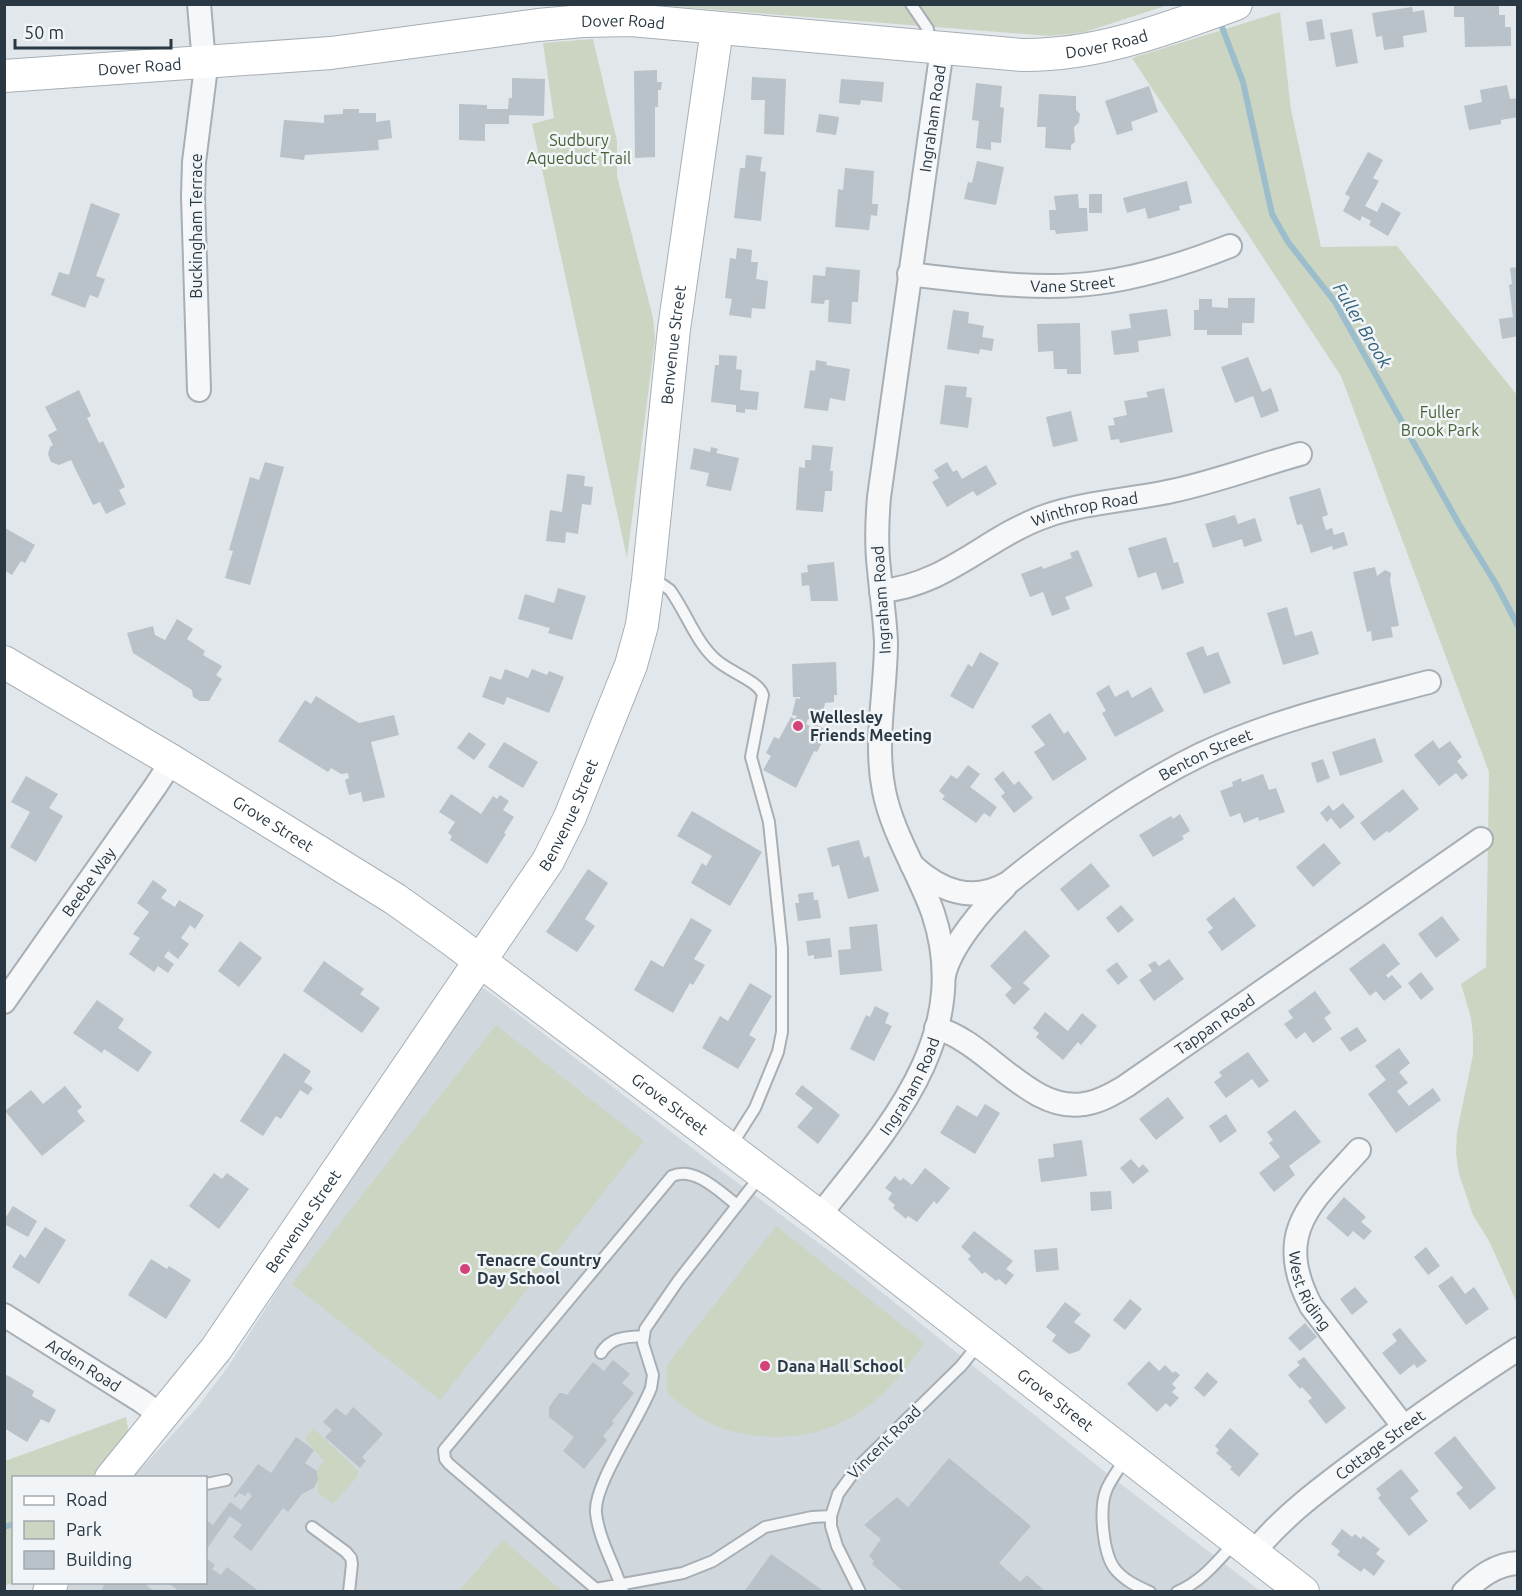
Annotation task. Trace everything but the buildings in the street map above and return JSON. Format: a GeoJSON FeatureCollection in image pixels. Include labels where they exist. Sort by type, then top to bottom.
{"type":"FeatureCollection","features":[{"type":"Feature","properties":{"kind":"street","name":"Buckingham Terrace"},"geometry":{"type":"LineString","coordinates":[[199,390],[193,178],[195,144],[204,88],[205,63],[200,4]]}},
{"type":"Feature","properties":{"kind":"street","name":"Dover Road"},"geometry":{"type":"LineString","coordinates":[[4,76],[205,63],[355,50],[583,21],[631,20],[1022,55],[1079,52],[1141,37],[1236,4]]}},
{"type":"Feature","properties":{"kind":"street","name":"Benvenue Street"},"geometry":{"type":"LineString","coordinates":[[113,1476],[216,1349],[548,861],[570,817],[631,665],[642,625],[674,329],[717,29]]}},
{"type":"Feature","properties":{"kind":"street","name":"Ingraham Road"},"geometry":{"type":"LineString","coordinates":[[819,1216],[887,1129],[922,1071],[936,1028],[942,985],[936,926],[927,899],[893,824],[881,774],[886,643],[877,541],[879,497],[909,274],[935,48]]}},
{"type":"Feature","properties":{"kind":"street","name":"Vane Street"},"geometry":{"type":"LineString","coordinates":[[909,274],[1043,285],[1096,283],[1170,268],[1230,246]]}},
{"type":"Feature","properties":{"kind":"street","name":"Winthrop Road"},"geometry":{"type":"LineString","coordinates":[[881,591],[909,587],[933,579],[1008,533],[1050,515],[1180,489],[1300,454]]}},
{"type":"Feature","properties":{"kind":"street","name":"Grove Street"},"geometry":{"type":"LineString","coordinates":[[4,662],[172,760],[395,899],[480,959],[819,1216],[1303,1592]]}},
{"type":"Feature","properties":{"kind":"street","name":"Benton Street"},"geometry":{"type":"LineString","coordinates":[[910,863],[929,880],[952,890],[977,894],[993,891],[1008,883],[1100,813],[1203,754],[1299,718],[1429,682]]}},
{"type":"Feature","properties":{"kind":"street","name":"Beebe Way"},"geometry":{"type":"LineString","coordinates":[[4,1002],[172,760]]}},
{"type":"Feature","properties":{"kind":"street","name":"Tappan Road"},"geometry":{"type":"LineString","coordinates":[[936,1028],[962,1039],[1044,1098],[1071,1105],[1099,1100],[1126,1086],[1481,839]]}},
{"type":"Feature","properties":{"kind":"street","name":"Benton Street"},"geometry":{"type":"LineString","coordinates":[[942,985],[949,958],[980,914],[1008,883]]}},
{"type":"Feature","properties":{"kind":"street","name":"West Riding"},"geometry":{"type":"LineString","coordinates":[[1359,1150],[1307,1210],[1298,1229],[1294,1247],[1296,1267],[1301,1287],[1311,1306],[1404,1426]]}},
{"type":"Feature","properties":{"kind":"street","name":"Arden Road"},"geometry":{"type":"LineString","coordinates":[[4,1315],[162,1416]]}},
{"type":"Feature","properties":{"kind":"street","name":"Cottage Street"},"geometry":{"type":"LineString","coordinates":[[1245,1547],[1271,1531],[1314,1493],[1404,1426],[1518,1349]]}},
{"type":"Feature","properties":{"kind":"street"},"geometry":{"type":"LineString","coordinates":[[1464,1592],[1479,1577],[1493,1569],[1518,1563]]}},
{"type":"Feature","properties":{"kind":"lane"},"geometry":{"type":"LineString","coordinates":[[911,4],[928,30],[935,48]]}},
{"type":"Feature","properties":{"kind":"lane"},"geometry":{"type":"LineString","coordinates":[[648,580],[670,590],[706,649],[731,672],[752,681],[761,690],[763,700],[751,757],[769,822],[782,948],[781,1042],[755,1108],[729,1148]]}},
{"type":"Feature","properties":{"kind":"lane"},"geometry":{"type":"LineString","coordinates":[[737,1205],[696,1177],[679,1173],[672,1176],[444,1450],[445,1460],[595,1590],[622,1588],[697,1568],[726,1553],[765,1527],[812,1517],[831,1516],[834,1537],[860,1592]]}},
{"type":"Feature","properties":{"kind":"lane"},"geometry":{"type":"LineString","coordinates":[[622,1588],[600,1529],[596,1506],[603,1484],[651,1388],[653,1375],[643,1336],[649,1322],[672,1288],[763,1173]]}},
{"type":"Feature","properties":{"kind":"lane"},"geometry":{"type":"LineString","coordinates":[[600,1353],[615,1339],[643,1336]]}},
{"type":"Feature","properties":{"kind":"lane","name":"Vincent Road"},"geometry":{"type":"LineString","coordinates":[[831,1516],[838,1494],[849,1476],[961,1366],[981,1342]]}},
{"type":"Feature","properties":{"kind":"lane"},"geometry":{"type":"LineString","coordinates":[[1127,1456],[1105,1492],[1102,1514],[1104,1540],[1113,1567],[1124,1579],[1150,1592]]}},
{"type":"Feature","properties":{"kind":"lane"},"geometry":{"type":"LineString","coordinates":[[207,1484],[226,1480]]}},
{"type":"Feature","properties":{"kind":"lane"},"geometry":{"type":"LineString","coordinates":[[312,1527],[351,1558],[349,1592]]}},
{"type":"Feature","properties":{"kind":"lane"},"geometry":{"type":"LineString","coordinates":[[1177,1592],[1245,1547]]}},
{"type":"Feature","properties":{"kind":"shaded area"},"geometry":{"type":"Polygon","coordinates":[[[481,987],[488,991],[848,1265],[1100,1468],[1260,1591],[67,1592],[70,1584],[207,1584],[207,1476],[134,1476],[196,1409],[228,1367],[468,994],[481,987]]]}},
{"type":"Feature","properties":{"kind":"green space"},"geometry":{"type":"Polygon","coordinates":[[[654,5],[1168,5],[1085,32],[1050,36],[654,5]]]}},
{"type":"Feature","properties":{"kind":"green space","name":"Fuller Brook Park"},"geometry":{"type":"Polygon","coordinates":[[[1280,12],[1291,110],[1321,247],[1397,246],[1517,395],[1517,1303],[1489,1241],[1473,1215],[1459,1174],[1456,1153],[1457,1132],[1473,1055],[1471,1018],[1461,984],[1486,967],[1489,772],[1341,376],[1132,58],[1280,12]]]}},
{"type":"Feature","properties":{"kind":"green space","name":"Sudbury Aqueduct Trail"},"geometry":{"type":"Polygon","coordinates":[[[593,39],[617,141],[617,176],[653,318],[655,339],[627,558],[532,124],[554,118],[543,43],[593,39]]]}},
{"type":"Feature","properties":{"kind":"green space"},"geometry":{"type":"Polygon","coordinates":[[[496,1025],[644,1141],[440,1400],[292,1284],[496,1025]]]}},
{"type":"Feature","properties":{"kind":"green space"},"geometry":{"type":"Polygon","coordinates":[[[776,1226],[925,1343],[890,1386],[859,1412],[839,1423],[812,1433],[768,1437],[724,1429],[683,1406],[667,1393],[667,1365],[776,1226]]]}},
{"type":"Feature","properties":{"kind":"green space"},"geometry":{"type":"Polygon","coordinates":[[[126,1417],[127,1435],[97,1476],[12,1476],[12,1584],[5,1585],[5,1461],[126,1417]]]}},
{"type":"Feature","properties":{"kind":"green space"},"geometry":{"type":"Polygon","coordinates":[[[313,1428],[358,1471],[357,1477],[333,1504],[318,1493],[318,1469],[324,1461],[305,1439],[313,1428]]]}},
{"type":"Feature","properties":{"kind":"green space"},"geometry":{"type":"Polygon","coordinates":[[[503,1540],[562,1591],[459,1591],[503,1540]]]}},
{"type":"Feature","properties":{"kind":"waterway","name":"Fuller Brook"},"geometry":{"type":"LineString","coordinates":[[1222,27],[1243,82],[1272,214],[1288,242],[1335,302],[1518,626]]}},
{"type":"Feature","properties":{"kind":"waterway"},"geometry":{"type":"LineString","coordinates":[[4,1527],[12,1525]]}},
{"type":"Feature","properties":{"kind":"place","name":"Wellesley Friends Meeting"},"geometry":{"type":"Point","coordinates":[798,726]}},
{"type":"Feature","properties":{"kind":"place","name":"Tenacre Country Day School"},"geometry":{"type":"Point","coordinates":[465,1269]}},
{"type":"Feature","properties":{"kind":"place","name":"Dana Hall School"},"geometry":{"type":"Point","coordinates":[765,1366]}}]}
